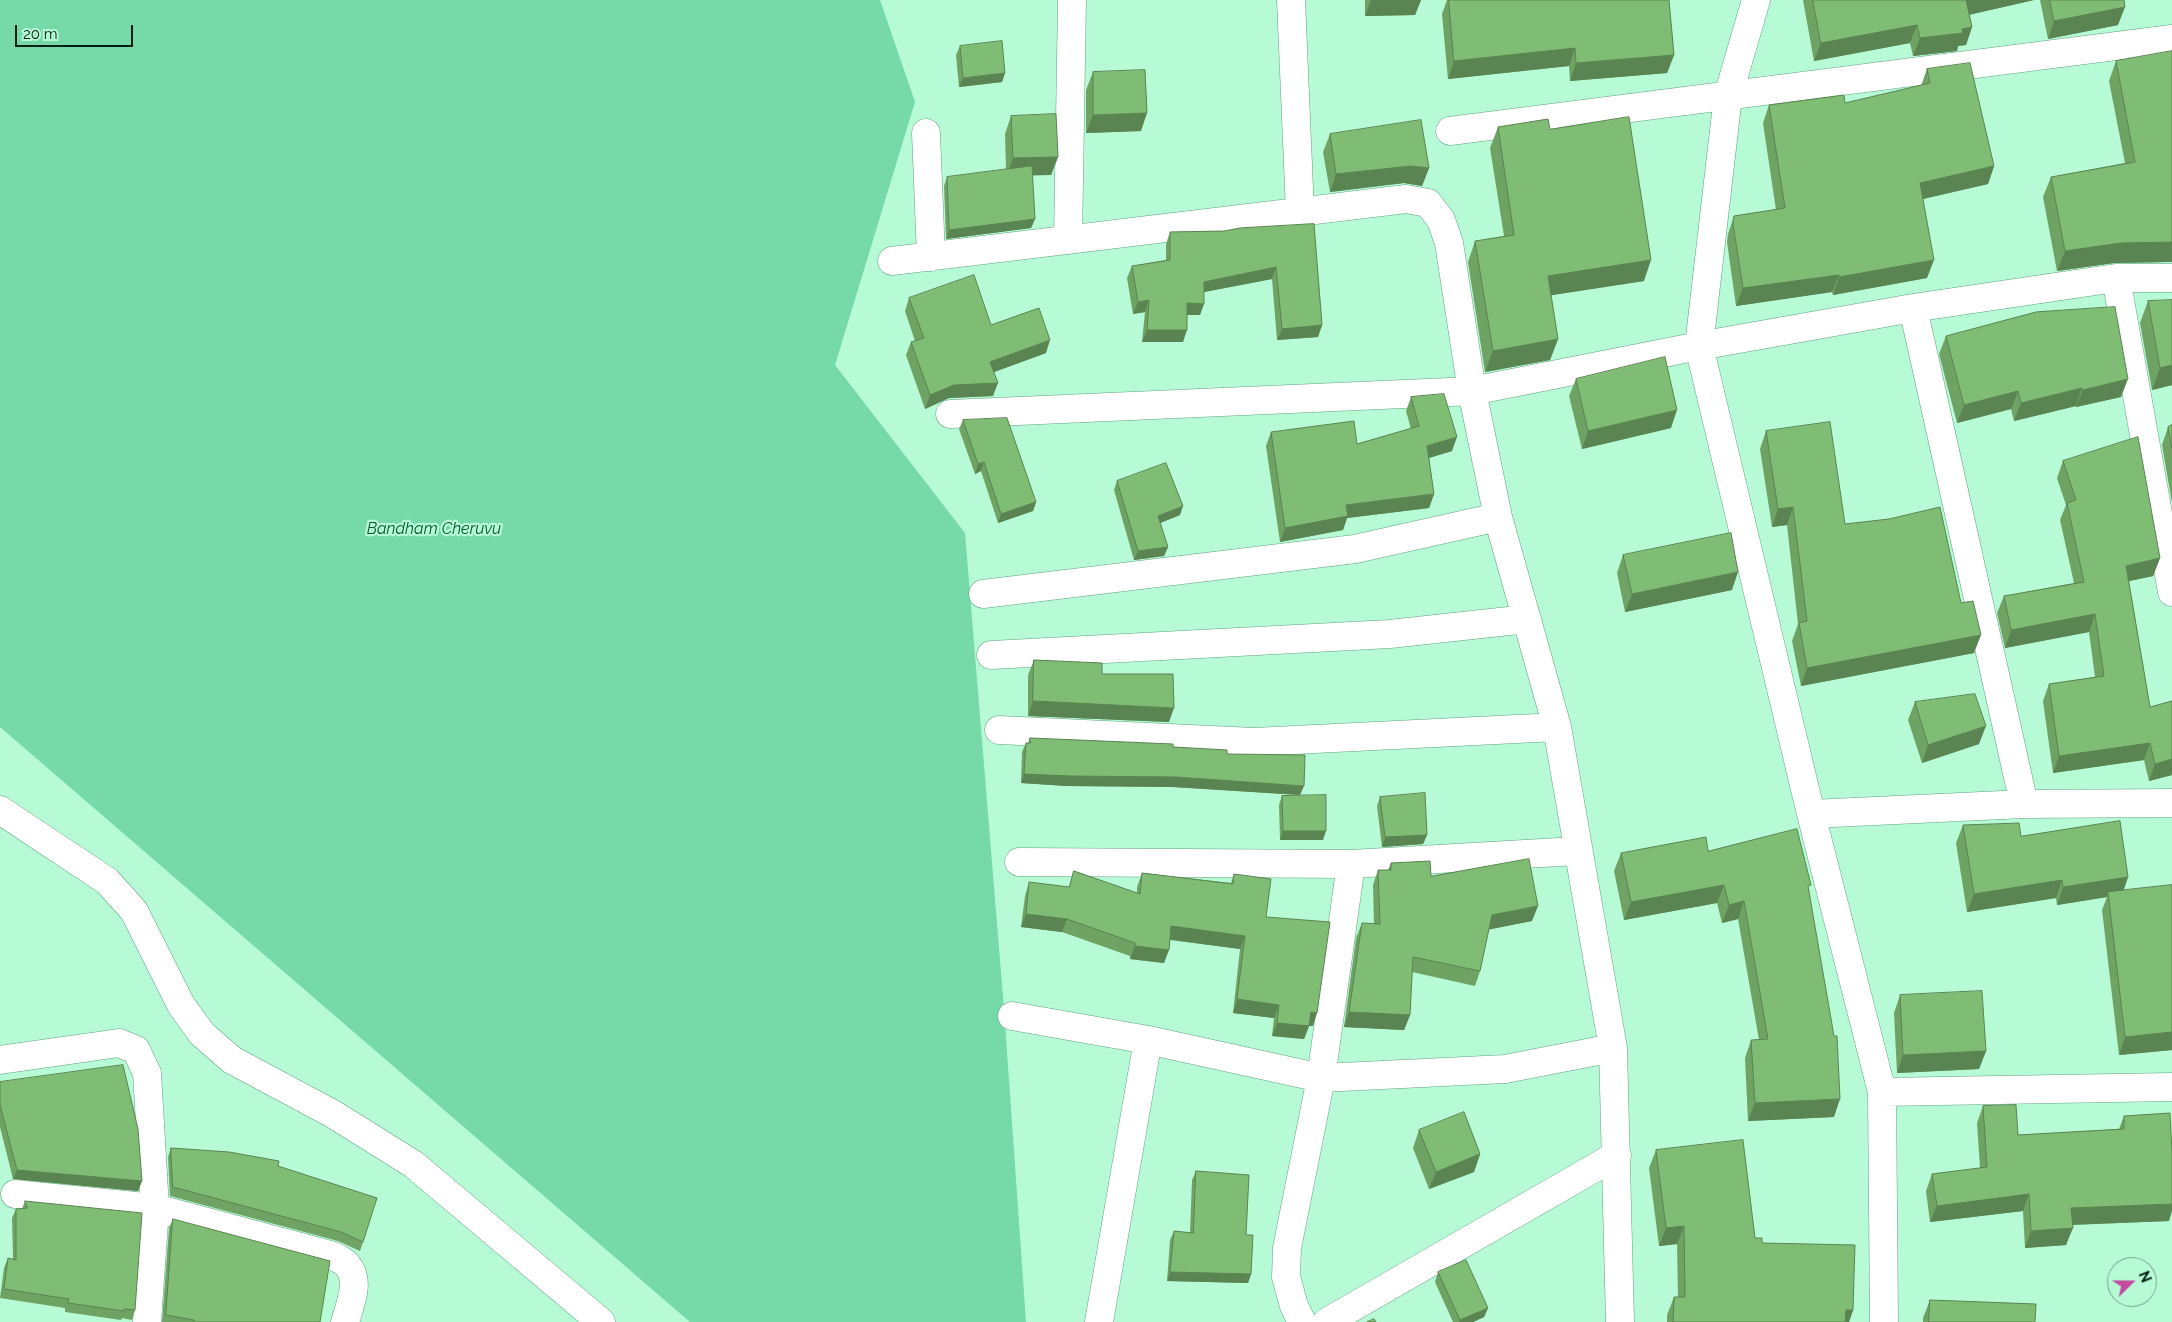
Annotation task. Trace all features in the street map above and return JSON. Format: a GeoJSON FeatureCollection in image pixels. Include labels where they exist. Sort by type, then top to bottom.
{"type":"FeatureCollection","features":[{"type":"Feature","properties":{"kind":"street"},"geometry":{"type":"LineString","coordinates":[[1068,240],[1072,0]]}},
{"type":"Feature","properties":{"kind":"street"},"geometry":{"type":"LineString","coordinates":[[1291,0],[1300,212]]}},
{"type":"Feature","properties":{"kind":"street"},"geometry":{"type":"LineString","coordinates":[[1756,0],[1728,96],[1699,346],[1811,814],[1882,1092],[1884,1322]]}},
{"type":"Feature","properties":{"kind":"street"},"geometry":{"type":"LineString","coordinates":[[1450,131],[2172,39]]}},
{"type":"Feature","properties":{"kind":"street"},"geometry":{"type":"LineString","coordinates":[[926,132],[932,257]]}},
{"type":"Feature","properties":{"kind":"street"},"geometry":{"type":"LineString","coordinates":[[892,261],[1406,199],[1428,203],[1441,220],[1449,243],[1472,391],[1498,517],[1557,727],[1613,1048],[1620,1322]]}},
{"type":"Feature","properties":{"kind":"street"},"geometry":{"type":"LineString","coordinates":[[950,414],[1472,391],[1699,346],[1913,308],[2116,278],[2172,278]]}},
{"type":"Feature","properties":{"kind":"street"},"geometry":{"type":"LineString","coordinates":[[2116,278],[2172,592]]}},
{"type":"Feature","properties":{"kind":"street"},"geometry":{"type":"LineString","coordinates":[[1913,308],[2024,804]]}},
{"type":"Feature","properties":{"kind":"street"},"geometry":{"type":"LineString","coordinates":[[983,594],[1355,549],[1498,517]]}},
{"type":"Feature","properties":{"kind":"street"},"geometry":{"type":"LineString","coordinates":[[992,655],[1390,634],[1527,618]]}},
{"type":"Feature","properties":{"kind":"street"},"geometry":{"type":"LineString","coordinates":[[999,730],[1254,742],[1557,727]]}},
{"type":"Feature","properties":{"kind":"street"},"geometry":{"type":"LineString","coordinates":[[1811,814],[2024,804],[2172,803],[2172,809]]}},
{"type":"Feature","properties":{"kind":"street"},"geometry":{"type":"LineString","coordinates":[[0,810],[107,882],[134,911],[181,1005],[202,1034],[232,1060],[334,1114],[413,1164],[601,1322]]}},
{"type":"Feature","properties":{"kind":"street"},"geometry":{"type":"LineString","coordinates":[[1020,862],[1351,864],[1577,850]]}},
{"type":"Feature","properties":{"kind":"street"},"geometry":{"type":"LineString","coordinates":[[1302,1322],[1294,1306],[1286,1277],[1287,1248],[1321,1078],[1351,864]]}},
{"type":"Feature","properties":{"kind":"street"},"geometry":{"type":"LineString","coordinates":[[1012,1016],[1148,1040],[1321,1078],[1505,1069],[1613,1048]]}},
{"type":"Feature","properties":{"kind":"street"},"geometry":{"type":"LineString","coordinates":[[1099,1322],[1148,1040]]}},
{"type":"Feature","properties":{"kind":"street"},"geometry":{"type":"LineString","coordinates":[[0,1060],[119,1043],[136,1050],[147,1073],[155,1208],[147,1322]]}},
{"type":"Feature","properties":{"kind":"street"},"geometry":{"type":"LineString","coordinates":[[1882,1092],[2172,1088]]}},
{"type":"Feature","properties":{"kind":"street"},"geometry":{"type":"LineString","coordinates":[[1327,1322],[1617,1155]]}},
{"type":"Feature","properties":{"kind":"street"},"geometry":{"type":"LineString","coordinates":[[15,1194],[155,1208],[334,1256],[348,1266],[354,1280],[354,1292],[345,1322]]}},
{"type":"Feature","properties":{"kind":"water","name":"Bandham Cheruvu"},"geometry":{"type":"Polygon","coordinates":[[[0,0],[880,0],[915,102],[835,365],[965,533],[1004,1009],[1026,1322],[690,1322],[0,727],[0,0]]]}},
{"type":"Feature","properties":{"kind":"building"},"geometry":{"type":"Polygon","coordinates":[[[1449,0],[1669,0],[1674,55],[1576,63],[1575,48],[1454,61],[1449,0]]]}},
{"type":"Feature","properties":{"kind":"building"},"geometry":{"type":"Polygon","coordinates":[[[1813,0],[1966,0],[1972,27],[1962,29],[1963,33],[1920,38],[1917,25],[1821,43],[1813,0]]]}},
{"type":"Feature","properties":{"kind":"building"},"geometry":{"type":"Polygon","coordinates":[[[2050,0],[2124,0],[2125,7],[2054,21],[2050,0]]]}},
{"type":"Feature","properties":{"kind":"building"},"geometry":{"type":"Polygon","coordinates":[[[1002,41],[1005,73],[963,78],[960,46],[1002,41]]]}},
{"type":"Feature","properties":{"kind":"building"},"geometry":{"type":"Polygon","coordinates":[[[2172,51],[2172,242],[2121,243],[2065,251],[2051,177],[2135,162],[2116,61],[2172,51]]]}},
{"type":"Feature","properties":{"kind":"building"},"geometry":{"type":"Polygon","coordinates":[[[1970,63],[1994,166],[1920,183],[1934,260],[1839,277],[1839,275],[1743,288],[1733,224],[1734,216],[1785,208],[1769,105],[1844,95],[1845,103],[1930,83],[1927,69],[1970,63]]]}},
{"type":"Feature","properties":{"kind":"building"},"geometry":{"type":"Polygon","coordinates":[[[1145,70],[1147,113],[1093,115],[1093,72],[1145,70]]]}},
{"type":"Feature","properties":{"kind":"building"},"geometry":{"type":"Polygon","coordinates":[[[1056,114],[1058,157],[1013,158],[1011,116],[1056,114]]]}},
{"type":"Feature","properties":{"kind":"building"},"geometry":{"type":"Polygon","coordinates":[[[1629,117],[1651,260],[1548,276],[1558,339],[1493,351],[1475,241],[1514,235],[1498,127],[1548,119],[1550,129],[1629,117]]]}},
{"type":"Feature","properties":{"kind":"building"},"geometry":{"type":"Polygon","coordinates":[[[1421,120],[1429,168],[1411,166],[1336,174],[1330,134],[1421,120]]]}},
{"type":"Feature","properties":{"kind":"building"},"geometry":{"type":"Polygon","coordinates":[[[1032,166],[1035,219],[949,230],[947,177],[1032,166]]]}},
{"type":"Feature","properties":{"kind":"building"},"geometry":{"type":"Polygon","coordinates":[[[1314,224],[1322,325],[1282,329],[1276,267],[1204,282],[1204,304],[1187,303],[1187,330],[1147,330],[1149,300],[1138,302],[1132,266],[1170,260],[1170,232],[1224,231],[1240,228],[1314,224]]]}},
{"type":"Feature","properties":{"kind":"building"},"geometry":{"type":"Polygon","coordinates":[[[974,275],[991,325],[1039,308],[1050,340],[990,362],[998,383],[954,385],[930,395],[911,342],[924,338],[909,298],[974,275]]]}},
{"type":"Feature","properties":{"kind":"building"},"geometry":{"type":"Polygon","coordinates":[[[2172,300],[2172,365],[2160,368],[2148,301],[2172,300]]]}},
{"type":"Feature","properties":{"kind":"building"},"geometry":{"type":"Polygon","coordinates":[[[2115,307],[2128,379],[2021,403],[2018,391],[1964,405],[1946,336],[2036,312],[2115,307]]]}},
{"type":"Feature","properties":{"kind":"building"},"geometry":{"type":"Polygon","coordinates":[[[1665,357],[1677,410],[1588,431],[1576,379],[1665,357]]]}},
{"type":"Feature","properties":{"kind":"building"},"geometry":{"type":"Polygon","coordinates":[[[1444,394],[1457,437],[1427,446],[1434,494],[1346,505],[1348,516],[1285,528],[1271,432],[1354,421],[1357,444],[1419,426],[1411,397],[1444,394]]]}},
{"type":"Feature","properties":{"kind":"building"},"geometry":{"type":"Polygon","coordinates":[[[1007,418],[1036,502],[1001,514],[984,462],[978,464],[963,420],[1007,418]]]}},
{"type":"Feature","properties":{"kind":"building"},"geometry":{"type":"Polygon","coordinates":[[[1830,422],[1845,524],[1889,519],[1940,507],[1961,603],[1973,601],[1981,635],[1807,668],[1799,623],[1807,621],[1793,507],[1778,509],[1766,431],[1830,422]]]}},
{"type":"Feature","properties":{"kind":"building"},"geometry":{"type":"Polygon","coordinates":[[[2172,425],[2172,448],[2168,427],[2172,425]]]}},
{"type":"Feature","properties":{"kind":"building"},"geometry":{"type":"Polygon","coordinates":[[[2138,437],[2160,558],[2126,566],[2150,707],[2172,701],[2172,759],[2155,764],[2150,743],[2059,756],[2049,684],[2104,676],[2095,614],[2011,630],[2004,596],[2084,582],[2067,503],[2076,500],[2063,461],[2138,437]]]}},
{"type":"Feature","properties":{"kind":"building"},"geometry":{"type":"Polygon","coordinates":[[[1166,463],[1183,506],[1158,516],[1168,547],[1138,551],[1117,481],[1166,463]]]}},
{"type":"Feature","properties":{"kind":"building"},"geometry":{"type":"Polygon","coordinates":[[[1731,533],[1738,572],[1632,594],[1623,555],[1731,533]]]}},
{"type":"Feature","properties":{"kind":"building"},"geometry":{"type":"Polygon","coordinates":[[[1034,660],[1102,663],[1102,674],[1173,674],[1174,708],[1033,701],[1034,660]]]}},
{"type":"Feature","properties":{"kind":"building"},"geometry":{"type":"Polygon","coordinates":[[[1975,694],[1986,726],[1928,745],[1915,702],[1975,694]]]}},
{"type":"Feature","properties":{"kind":"building"},"geometry":{"type":"Polygon","coordinates":[[[1030,738],[1173,744],[1173,747],[1227,750],[1227,754],[1305,755],[1304,786],[1176,777],[1024,774],[1026,743],[1030,743],[1030,738]]]}},
{"type":"Feature","properties":{"kind":"building"},"geometry":{"type":"Polygon","coordinates":[[[1425,793],[1427,835],[1385,837],[1380,797],[1425,793]]]}},
{"type":"Feature","properties":{"kind":"building"},"geometry":{"type":"Polygon","coordinates":[[[1326,795],[1326,831],[1283,831],[1282,796],[1326,795]]]}},
{"type":"Feature","properties":{"kind":"building"},"geometry":{"type":"Polygon","coordinates":[[[2120,821],[2128,877],[2063,887],[2062,880],[1974,894],[1963,825],[2019,823],[2021,836],[2120,821]]]}},
{"type":"Feature","properties":{"kind":"building"},"geometry":{"type":"Polygon","coordinates":[[[1797,829],[1811,885],[1808,886],[1834,1036],[1837,1036],[1840,1099],[1755,1103],[1751,1040],[1768,1039],[1744,901],[1729,905],[1724,885],[1631,902],[1621,853],[1706,837],[1708,851],[1797,829]]]}},
{"type":"Feature","properties":{"kind":"building"},"geometry":{"type":"Polygon","coordinates":[[[1529,859],[1538,906],[1492,915],[1480,971],[1413,957],[1410,1015],[1349,1012],[1362,923],[1380,924],[1378,870],[1391,870],[1391,863],[1430,861],[1431,876],[1529,859]]]}},
{"type":"Feature","properties":{"kind":"building"},"geometry":{"type":"Polygon","coordinates":[[[1074,871],[1140,894],[1142,873],[1233,884],[1234,874],[1271,879],[1266,917],[1330,922],[1317,1013],[1311,1012],[1309,1026],[1277,1023],[1279,1005],[1237,999],[1245,936],[1171,926],[1169,950],[1135,946],[1135,943],[1067,919],[1026,914],[1029,882],[1069,887],[1074,871]]]}},
{"type":"Feature","properties":{"kind":"building"},"geometry":{"type":"Polygon","coordinates":[[[2172,885],[2172,1032],[2125,1037],[2108,892],[2172,885]]]}},
{"type":"Feature","properties":{"kind":"building"},"geometry":{"type":"Polygon","coordinates":[[[1982,991],[1986,1051],[1903,1055],[1900,995],[1982,991]]]}},
{"type":"Feature","properties":{"kind":"building"},"geometry":{"type":"Polygon","coordinates":[[[123,1065],[138,1129],[142,1181],[17,1170],[0,1105],[0,1082],[123,1065]]]}},
{"type":"Feature","properties":{"kind":"building"},"geometry":{"type":"Polygon","coordinates":[[[2016,1105],[2018,1135],[2124,1129],[2124,1116],[2170,1113],[2172,1204],[2071,1208],[2073,1228],[2031,1231],[2029,1194],[1937,1206],[1932,1174],[1987,1167],[1983,1106],[2016,1105]]]}},
{"type":"Feature","properties":{"kind":"building"},"geometry":{"type":"Polygon","coordinates":[[[1464,1112],[1480,1154],[1436,1172],[1419,1130],[1464,1112]]]}},
{"type":"Feature","properties":{"kind":"building"},"geometry":{"type":"Polygon","coordinates":[[[1743,1140],[1755,1238],[1762,1238],[1762,1243],[1855,1245],[1853,1310],[1846,1310],[1845,1322],[1673,1322],[1674,1297],[1685,1297],[1684,1226],[1666,1228],[1656,1150],[1743,1140]]]}},
{"type":"Feature","properties":{"kind":"building"},"geometry":{"type":"Polygon","coordinates":[[[171,1148],[229,1152],[279,1161],[278,1166],[377,1198],[363,1242],[341,1232],[173,1187],[171,1148]]]}},
{"type":"Feature","properties":{"kind":"building"},"geometry":{"type":"Polygon","coordinates":[[[1196,1171],[1249,1175],[1246,1235],[1253,1235],[1251,1274],[1170,1272],[1174,1231],[1193,1233],[1196,1171]]]}},
{"type":"Feature","properties":{"kind":"building"},"geometry":{"type":"Polygon","coordinates":[[[25,1201],[142,1213],[135,1310],[124,1309],[124,1311],[68,1303],[69,1299],[4,1289],[8,1258],[16,1260],[16,1209],[27,1208],[25,1201]]]}},
{"type":"Feature","properties":{"kind":"building"},"geometry":{"type":"Polygon","coordinates":[[[173,1219],[330,1261],[320,1322],[194,1322],[194,1320],[166,1315],[173,1219]]]}},
{"type":"Feature","properties":{"kind":"building"},"geometry":{"type":"Polygon","coordinates":[[[1466,1260],[1488,1308],[1460,1320],[1438,1272],[1466,1260]]]}},
{"type":"Feature","properties":{"kind":"building"},"geometry":{"type":"Polygon","coordinates":[[[1930,1300],[2036,1304],[2035,1322],[1929,1322],[1930,1300]]]}}]}
